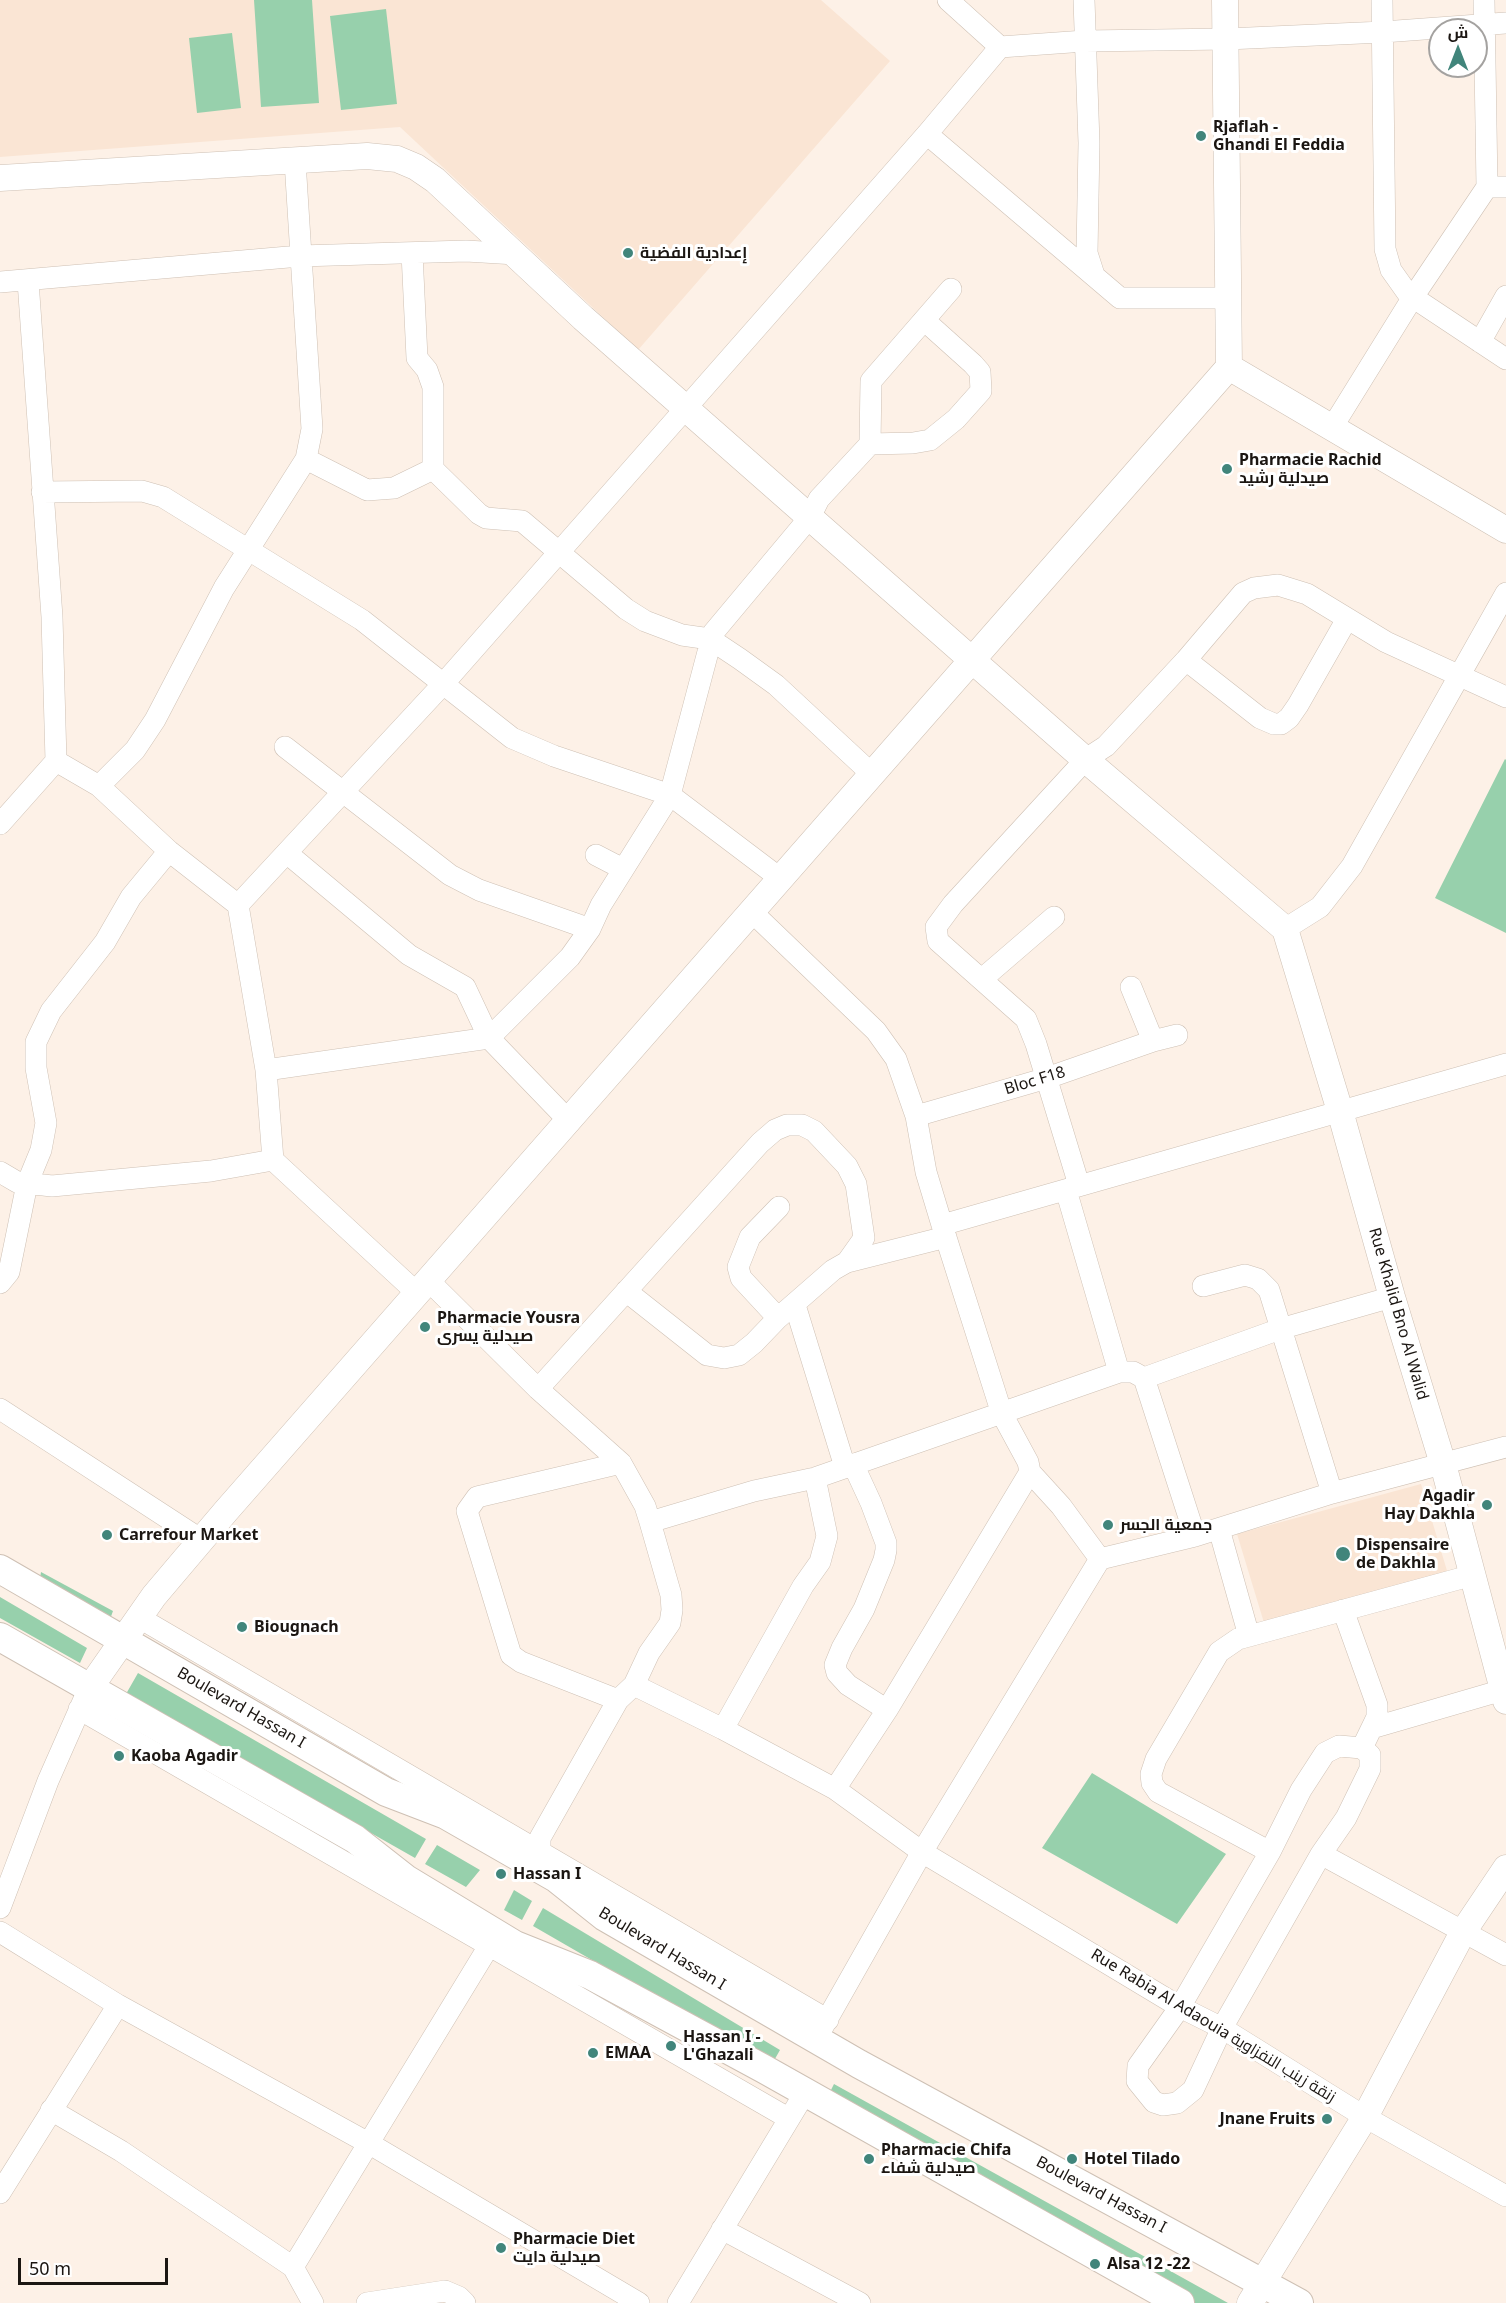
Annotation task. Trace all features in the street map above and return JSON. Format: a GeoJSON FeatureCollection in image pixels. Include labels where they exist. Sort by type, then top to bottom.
{"type":"FeatureCollection","features":[{"type":"Feature","properties":{"kind":"main road","name":"Boulevard Hassan I"},"geometry":{"type":"LineString","coordinates":[[0,1569],[130,1629],[386,1792],[456,1812],[540,1860],[605,1917],[822,2029],[1255,2292],[1299,2303]]}},
{"type":"Feature","properties":{"kind":"main road"},"geometry":{"type":"LineString","coordinates":[[0,1637],[84,1699],[354,1839],[406,1879],[515,1945],[590,1976],[806,2091],[835,2111],[1180,2303]]}},
{"type":"Feature","properties":{"kind":"street"},"geometry":{"type":"LineString","coordinates":[[948,0],[1000,47]]}},
{"type":"Feature","properties":{"kind":"street"},"geometry":{"type":"LineString","coordinates":[[1084,0],[1089,143],[1087,253],[1094,275]]}},
{"type":"Feature","properties":{"kind":"street"},"geometry":{"type":"LineString","coordinates":[[0,1908],[48,1781],[84,1699],[130,1629],[203,1541],[424,1287],[1229,367],[1225,0]]}},
{"type":"Feature","properties":{"kind":"street"},"geometry":{"type":"LineString","coordinates":[[1382,0],[1385,249],[1398,284],[1413,297],[1506,359]]}},
{"type":"Feature","properties":{"kind":"street"},"geometry":{"type":"LineString","coordinates":[[1483,18],[1484,0]]}},
{"type":"Feature","properties":{"kind":"street"},"geometry":{"type":"LineString","coordinates":[[1488,24],[1506,23]]}},
{"type":"Feature","properties":{"kind":"street"},"geometry":{"type":"LineString","coordinates":[[238,905],[345,793],[444,683],[927,134],[1000,47],[1085,41],[1227,39],[1428,28]]}},
{"type":"Feature","properties":{"kind":"street"},"geometry":{"type":"LineString","coordinates":[[1333,426],[1413,297],[1496,187],[1487,78]]}},
{"type":"Feature","properties":{"kind":"street"},"geometry":{"type":"LineString","coordinates":[[927,134],[1123,299],[1155,296],[1230,298]]}},
{"type":"Feature","properties":{"kind":"street"},"geometry":{"type":"LineString","coordinates":[[0,178],[381,156],[416,166],[435,180],[583,318],[685,408],[1086,759],[1285,929],[1320,907],[1352,866],[1506,593]]}},
{"type":"Feature","properties":{"kind":"street"},"geometry":{"type":"LineString","coordinates":[[99,786],[135,750],[155,720],[224,588],[306,459],[312,429],[295,161]]}},
{"type":"Feature","properties":{"kind":"street"},"geometry":{"type":"LineString","coordinates":[[0,282],[300,256],[466,251],[516,254]]}},
{"type":"Feature","properties":{"kind":"street"},"geometry":{"type":"LineString","coordinates":[[412,253],[417,358],[427,370],[434,387],[434,469],[482,516],[519,520],[626,609],[645,621],[682,634],[710,639],[776,685],[873,775]]}},
{"type":"Feature","properties":{"kind":"street"},"geometry":{"type":"LineString","coordinates":[[0,824],[56,761],[52,617],[28,281]]}},
{"type":"Feature","properties":{"kind":"street"},"geometry":{"type":"LineString","coordinates":[[266,1070],[489,1038],[570,957],[590,929],[623,869],[670,795],[710,639],[810,517],[819,499],[870,444],[871,381],[951,289]]}},
{"type":"Feature","properties":{"kind":"street"},"geometry":{"type":"LineString","coordinates":[[1480,342],[1506,296]]}},
{"type":"Feature","properties":{"kind":"street"},"geometry":{"type":"LineString","coordinates":[[870,444],[905,444],[930,440],[956,419],[981,391],[980,372],[924,320]]}},
{"type":"Feature","properties":{"kind":"street"},"geometry":{"type":"LineString","coordinates":[[1229,367],[1333,426],[1506,530]]}},
{"type":"Feature","properties":{"kind":"street"},"geometry":{"type":"LineString","coordinates":[[306,459],[367,490],[394,489],[434,469]]}},
{"type":"Feature","properties":{"kind":"street"},"geometry":{"type":"LineString","coordinates":[[42,492],[153,492],[362,620],[494,724],[530,747],[670,795],[781,879]]}},
{"type":"Feature","properties":{"kind":"street"},"geometry":{"type":"LineString","coordinates":[[1119,1372],[1072,1188],[1047,1078],[1026,1019],[939,941],[936,927],[952,904],[1086,759],[1106,746],[1186,660],[1242,594],[1262,586],[1278,585],[1307,594],[1386,642],[1506,697]]}},
{"type":"Feature","properties":{"kind":"street"},"geometry":{"type":"LineString","coordinates":[[1186,660],[1260,718],[1274,724],[1281,724],[1298,705],[1347,619]]}},
{"type":"Feature","properties":{"kind":"street"},"geometry":{"type":"LineString","coordinates":[[285,747],[461,882],[590,929]]}},
{"type":"Feature","properties":{"kind":"street"},"geometry":{"type":"LineString","coordinates":[[56,761],[99,786],[169,851],[238,905],[266,1070],[273,1160],[424,1287],[621,1463],[645,1506],[671,1594],[670,1623],[649,1653],[634,1685],[618,1700],[540,1838],[540,1860]]}},
{"type":"Feature","properties":{"kind":"street"},"geometry":{"type":"LineString","coordinates":[[0,1283],[9,1272],[27,1184],[41,1150],[46,1122],[36,1068],[36,1042],[51,1011],[105,942],[131,897],[169,851]]}},
{"type":"Feature","properties":{"kind":"street"},"geometry":{"type":"LineString","coordinates":[[288,854],[409,955],[465,987],[489,1038],[570,1122]]}},
{"type":"Feature","properties":{"kind":"street"},"geometry":{"type":"LineString","coordinates":[[596,855],[623,869]]}},
{"type":"Feature","properties":{"kind":"street"},"geometry":{"type":"LineString","coordinates":[[752,912],[888,1045],[902,1074],[915,1116],[926,1172],[1002,1414],[1028,1462],[1030,1472],[1061,1506],[1100,1559]]}},
{"type":"Feature","properties":{"kind":"street"},"geometry":{"type":"LineString","coordinates":[[982,979],[1054,917]]}},
{"type":"Feature","properties":{"kind":"street","name":"Rue Khalid Bno Al Walid"},"geometry":{"type":"LineString","coordinates":[[1285,929],[1443,1464],[1505,1693]]}},
{"type":"Feature","properties":{"kind":"street"},"geometry":{"type":"LineString","coordinates":[[1131,987],[1153,1041]]}},
{"type":"Feature","properties":{"kind":"street","name":"Bloc F18"},"geometry":{"type":"LineString","coordinates":[[915,1116],[1047,1078],[1153,1041],[1177,1035]]}},
{"type":"Feature","properties":{"kind":"street"},"geometry":{"type":"LineString","coordinates":[[626,1291],[707,1355],[724,1358],[739,1355],[833,1270],[847,1262],[1072,1188],[1506,1064]]}},
{"type":"Feature","properties":{"kind":"street"},"geometry":{"type":"LineString","coordinates":[[538,1389],[760,1143],[775,1130],[788,1125],[802,1125],[814,1131],[847,1166],[856,1184],[864,1238],[847,1262]]}},
{"type":"Feature","properties":{"kind":"street"},"geometry":{"type":"LineString","coordinates":[[0,1172],[27,1184],[52,1186],[211,1171],[273,1160]]}},
{"type":"Feature","properties":{"kind":"street"},"geometry":{"type":"LineString","coordinates":[[778,1207],[750,1237],[738,1267],[741,1278],[778,1318]]}},
{"type":"Feature","properties":{"kind":"street"},"geometry":{"type":"LineString","coordinates":[[1203,1286],[1236,1276],[1250,1275],[1258,1278],[1269,1290],[1332,1493]]}},
{"type":"Feature","properties":{"kind":"street"},"geometry":{"type":"LineString","coordinates":[[1144,1378],[1280,1329],[1392,1297]]}},
{"type":"Feature","properties":{"kind":"street"},"geometry":{"type":"LineString","coordinates":[[795,1305],[849,1466],[871,1503],[886,1543],[885,1560],[864,1609],[835,1665],[837,1673],[848,1685],[887,1710]]}},
{"type":"Feature","properties":{"kind":"street"},"geometry":{"type":"LineString","coordinates":[[650,1522],[754,1491],[815,1478],[1119,1372],[1132,1372],[1144,1378],[1195,1536]]}},
{"type":"Feature","properties":{"kind":"street"},"geometry":{"type":"LineString","coordinates":[[0,1409],[203,1541]]}},
{"type":"Feature","properties":{"kind":"street"},"geometry":{"type":"LineString","coordinates":[[822,2029],[922,1852],[1100,1559],[1195,1536],[1332,1493],[1506,1447]]}},
{"type":"Feature","properties":{"kind":"street"},"geometry":{"type":"LineString","coordinates":[[618,1700],[521,1662],[511,1655],[467,1511],[477,1497],[621,1463]]}},
{"type":"Feature","properties":{"kind":"street"},"geometry":{"type":"LineString","coordinates":[[835,1789],[887,1710],[1030,1472]]}},
{"type":"Feature","properties":{"kind":"street"},"geometry":{"type":"LineString","coordinates":[[723,1729],[803,1586],[820,1562],[826,1536],[815,1478]]}},
{"type":"Feature","properties":{"kind":"street"},"geometry":{"type":"LineString","coordinates":[[1219,1529],[1249,1636]]}},
{"type":"Feature","properties":{"kind":"street"},"geometry":{"type":"LineString","coordinates":[[1269,1852],[1158,1792],[1152,1783],[1151,1774],[1156,1759],[1219,1652],[1227,1644],[1249,1636],[1473,1575]]}},
{"type":"Feature","properties":{"kind":"street"},"geometry":{"type":"LineString","coordinates":[[1343,1610],[1377,1701],[1377,1718],[1362,1748]]}},
{"type":"Feature","properties":{"kind":"street","name":"Rue Rabia Al Adaouia زنقة زينب النفزاوية"},"geometry":{"type":"LineString","coordinates":[[634,1685],[723,1729],[835,1789],[922,1852],[1180,2007],[1222,2028],[1365,2117],[1506,2196]]}},
{"type":"Feature","properties":{"kind":"street"},"geometry":{"type":"LineString","coordinates":[[1372,1728],[1505,1693]]}},
{"type":"Feature","properties":{"kind":"street"},"geometry":{"type":"LineString","coordinates":[[84,1699],[489,1946],[788,2118]]}},
{"type":"Feature","properties":{"kind":"street"},"geometry":{"type":"LineString","coordinates":[[1339,1746],[1362,1748],[1370,1755],[1370,1769],[1346,1818],[1321,1854],[1222,2028],[1200,2078],[1187,2097],[1170,2105],[1154,2102],[1137,2082],[1138,2066],[1180,2007],[1269,1852],[1301,1790],[1325,1753],[1339,1746]]}},
{"type":"Feature","properties":{"kind":"street"},"geometry":{"type":"LineString","coordinates":[[1321,1854],[1506,1955]]}},
{"type":"Feature","properties":{"kind":"street"},"geometry":{"type":"LineString","coordinates":[[1255,2292],[1365,2117],[1463,1932],[1506,1868]]}},
{"type":"Feature","properties":{"kind":"street"},"geometry":{"type":"LineString","coordinates":[[0,1932],[118,2005],[370,2144],[639,2303]]}},
{"type":"Feature","properties":{"kind":"street"},"geometry":{"type":"LineString","coordinates":[[293,2267],[489,1946]]}},
{"type":"Feature","properties":{"kind":"street"},"geometry":{"type":"LineString","coordinates":[[0,2193],[118,2005]]}},
{"type":"Feature","properties":{"kind":"street"},"geometry":{"type":"LineString","coordinates":[[678,2303],[806,2091]]}},
{"type":"Feature","properties":{"kind":"street"},"geometry":{"type":"LineString","coordinates":[[51,2110],[121,2151],[293,2267],[313,2303]]}},
{"type":"Feature","properties":{"kind":"street"},"geometry":{"type":"LineString","coordinates":[[722,2229],[860,2303]]}},
{"type":"Feature","properties":{"kind":"street"},"geometry":{"type":"LineString","coordinates":[[367,2303],[445,2292],[459,2297],[465,2303]]}},
{"type":"Feature","properties":{"kind":"shaded area","name":"إعدادية الفضية"},"geometry":{"type":"Polygon","coordinates":[[[0,0],[821,0],[890,61],[638,350],[400,127],[0,157],[0,0]]]}},
{"type":"Feature","properties":{"kind":"shaded area","name":"Dispensaire de Dakhla"},"geometry":{"type":"Polygon","coordinates":[[[1421,1484],[1448,1574],[1265,1626],[1237,1534],[1421,1484]]]}},
{"type":"Feature","properties":{"kind":"green space"},"geometry":{"type":"Polygon","coordinates":[[[254,0],[312,0],[319,103],[261,107],[254,0]]]}},
{"type":"Feature","properties":{"kind":"green space"},"geometry":{"type":"Polygon","coordinates":[[[386,9],[397,104],[341,110],[330,16],[386,9]]]}},
{"type":"Feature","properties":{"kind":"green space"},"geometry":{"type":"Polygon","coordinates":[[[232,33],[241,108],[197,113],[189,38],[232,33]]]}},
{"type":"Feature","properties":{"kind":"green space"},"geometry":{"type":"Polygon","coordinates":[[[1506,760],[1506,933],[1435,898],[1506,760]]]}},
{"type":"Feature","properties":{"kind":"green space"},"geometry":{"type":"Polygon","coordinates":[[[41,1572],[113,1611],[109,1622],[39,1585],[41,1572]]]}},
{"type":"Feature","properties":{"kind":"green space"},"geometry":{"type":"Polygon","coordinates":[[[0,1597],[87,1648],[80,1663],[0,1618],[0,1597]]]}},
{"type":"Feature","properties":{"kind":"green space"},"geometry":{"type":"Polygon","coordinates":[[[138,1673],[426,1839],[415,1858],[126,1694],[138,1673]]]}},
{"type":"Feature","properties":{"kind":"green space"},"geometry":{"type":"Polygon","coordinates":[[[1092,1773],[1226,1854],[1177,1924],[1042,1848],[1092,1773]]]}},
{"type":"Feature","properties":{"kind":"green space"},"geometry":{"type":"Polygon","coordinates":[[[437,1845],[480,1870],[466,1887],[425,1864],[437,1845]]]}},
{"type":"Feature","properties":{"kind":"green space"},"geometry":{"type":"Polygon","coordinates":[[[514,1890],[532,1901],[522,1920],[504,1910],[514,1890]]]}},
{"type":"Feature","properties":{"kind":"green space"},"geometry":{"type":"Polygon","coordinates":[[[543,1908],[780,2050],[772,2064],[533,1926],[543,1908]]]}},
{"type":"Feature","properties":{"kind":"green space"},"geometry":{"type":"Polygon","coordinates":[[[834,2084],[1228,2303],[1186,2303],[826,2100],[834,2084]]]}},
{"type":"Feature","properties":{"kind":"place","name":"Rjaflah - Ghandi El Feddia"},"geometry":{"type":"Point","coordinates":[1201,136]}},
{"type":"Feature","properties":{"kind":"place","name":"إعدادية الفضية"},"geometry":{"type":"Point","coordinates":[628,253]}},
{"type":"Feature","properties":{"kind":"place","name":"Pharmacie Rachid صيدلية رشيد"},"geometry":{"type":"Point","coordinates":[1227,469]}},
{"type":"Feature","properties":{"kind":"place","name":"Pharmacie Yousra صيدلية يسرى"},"geometry":{"type":"Point","coordinates":[425,1327]}},
{"type":"Feature","properties":{"kind":"place","name":"Agadir Hay Dakhla"},"geometry":{"type":"Point","coordinates":[1487,1505]}},
{"type":"Feature","properties":{"kind":"place","name":"جمعية الجسر"},"geometry":{"type":"Point","coordinates":[1108,1525]}},
{"type":"Feature","properties":{"kind":"place","name":"Carrefour Market"},"geometry":{"type":"Point","coordinates":[107,1535]}},
{"type":"Feature","properties":{"kind":"place","name":"Dispensaire de Dakhla"},"geometry":{"type":"Point","coordinates":[1343,1554]}},
{"type":"Feature","properties":{"kind":"place","name":"Biougnach"},"geometry":{"type":"Point","coordinates":[242,1627]}},
{"type":"Feature","properties":{"kind":"place","name":"Kaoba Agadir"},"geometry":{"type":"Point","coordinates":[119,1756]}},
{"type":"Feature","properties":{"kind":"place","name":"Hassan I"},"geometry":{"type":"Point","coordinates":[501,1874]}},
{"type":"Feature","properties":{"kind":"place","name":"Hassan I - L'Ghazali"},"geometry":{"type":"Point","coordinates":[671,2046]}},
{"type":"Feature","properties":{"kind":"place","name":"EMAA"},"geometry":{"type":"Point","coordinates":[593,2053]}},
{"type":"Feature","properties":{"kind":"place","name":"Jnane Fruits"},"geometry":{"type":"Point","coordinates":[1327,2119]}},
{"type":"Feature","properties":{"kind":"place","name":"Pharmacie Chifa صيدلية شفاء"},"geometry":{"type":"Point","coordinates":[869,2159]}},
{"type":"Feature","properties":{"kind":"place","name":"Hotel Tilado"},"geometry":{"type":"Point","coordinates":[1072,2159]}},
{"type":"Feature","properties":{"kind":"place","name":"Pharmacie Diet صيدلية دايت"},"geometry":{"type":"Point","coordinates":[501,2248]}},
{"type":"Feature","properties":{"kind":"place","name":"Alsa 12 -22"},"geometry":{"type":"Point","coordinates":[1095,2264]}}]}
